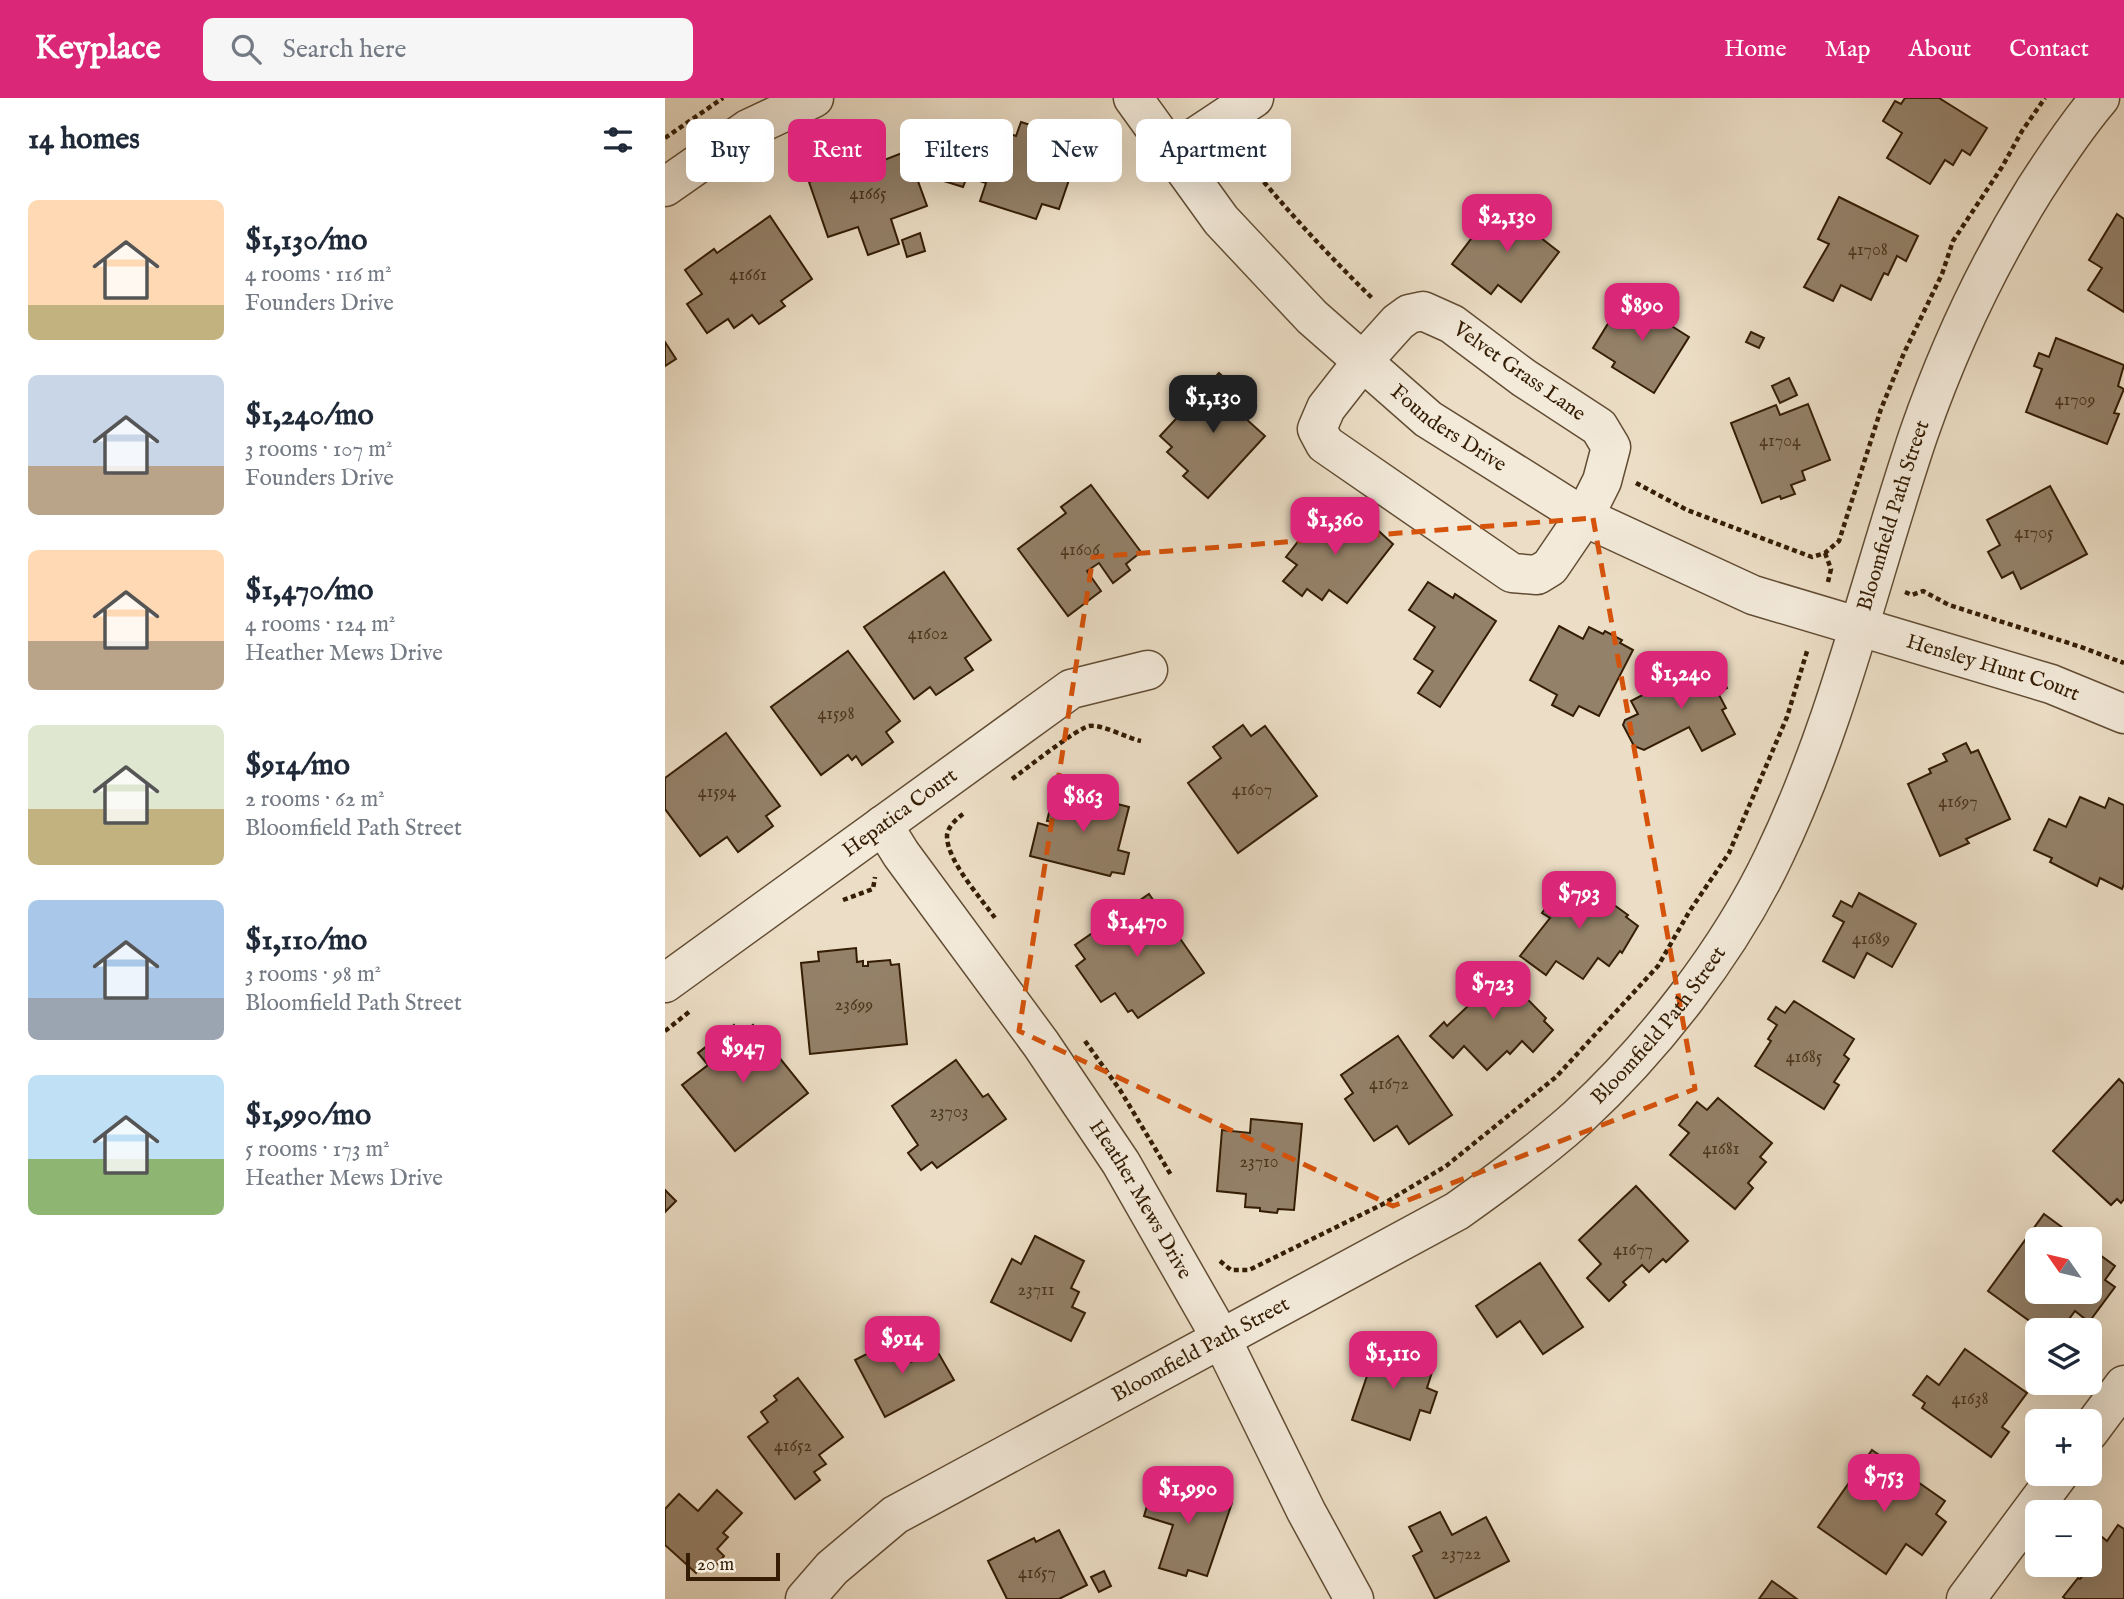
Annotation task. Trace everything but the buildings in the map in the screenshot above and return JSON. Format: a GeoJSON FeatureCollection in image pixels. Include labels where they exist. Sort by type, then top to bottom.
{"type":"FeatureCollection","features":[{"type":"Feature","properties":{"kind":"street"},"geometry":{"type":"LineString","coordinates":[[665,187],[748,129],[814,98]]}},
{"type":"Feature","properties":{"kind":"street","name":"Founders Drive"},"geometry":{"type":"LineString","coordinates":[[1133,98],[1148,119]]}},
{"type":"Feature","properties":{"kind":"street"},"geometry":{"type":"LineString","coordinates":[[1222,119],[1254,98]]}},
{"type":"Feature","properties":{"kind":"street","name":"Bloomfield Path Street"},"geometry":{"type":"LineString","coordinates":[[805,1599],[832,1568],[895,1515],[1457,1211],[1517,1168],[1577,1117],[1625,1069],[1682,1004],[1729,940],[1774,857],[1809,774],[1860,628],[1920,432],[1964,319],[2008,232],[2052,162],[2100,98]]}},
{"type":"Feature","properties":{"kind":"street","name":"Founders Drive"},"geometry":{"type":"LineString","coordinates":[[1193,182],[1221,219],[1312,317],[1428,419],[1584,517],[1753,595],[1860,628]]}},
{"type":"Feature","properties":{"kind":"street","name":"Velvet Grass Lane"},"geometry":{"type":"LineString","coordinates":[[1362,362],[1398,322],[1409,314],[1423,312],[1452,324],[1524,378],[1599,427],[1611,447],[1602,481],[1584,517]]}},
{"type":"Feature","properties":{"kind":"street"},"geometry":{"type":"LineString","coordinates":[[1362,362],[1326,408],[1317,429],[1325,444],[1512,573],[1537,575],[1550,567],[1584,517]]}},
{"type":"Feature","properties":{"kind":"street","name":"Hensley Hunt Court"},"geometry":{"type":"LineString","coordinates":[[1860,628],[2051,684],[2124,714]]}},
{"type":"Feature","properties":{"kind":"street","name":"Hepatica Court"},"geometry":{"type":"LineString","coordinates":[[665,984],[1071,688],[1148,670]]}},
{"type":"Feature","properties":{"kind":"street","name":"Heather Mews Drive"},"geometry":{"type":"LineString","coordinates":[[883,825],[901,854],[1041,1044],[1121,1163],[1221,1338],[1306,1510],[1354,1599]]}},
{"type":"Feature","properties":{"kind":"street"},"geometry":{"type":"LineString","coordinates":[[2102,1415],[2124,1385]]}},
{"type":"Feature","properties":{"kind":"street"},"geometry":{"type":"LineString","coordinates":[[1966,1599],[2050,1486]]}},
{"type":"Feature","properties":{"kind":"path"},"geometry":{"type":"LineString","coordinates":[[665,138],[723,98]]}},
{"type":"Feature","properties":{"kind":"path"},"geometry":{"type":"LineString","coordinates":[[1217,1258],[1231,1270],[1249,1270],[1383,1204],[1446,1166],[1556,1077],[1658,967],[1683,922],[1729,853],[1787,716],[1831,569],[1825,553]]}},
{"type":"Feature","properties":{"kind":"path"},"geometry":{"type":"LineString","coordinates":[[1831,569],[1912,594],[1923,590],[1949,605],[2124,663]]}},
{"type":"Feature","properties":{"kind":"path"},"geometry":{"type":"LineString","coordinates":[[1002,786],[1089,726],[1104,728],[1141,741]]}},
{"type":"Feature","properties":{"kind":"path"},"geometry":{"type":"LineString","coordinates":[[970,809],[949,828],[946,835],[950,851],[1000,924]]}},
{"type":"Feature","properties":{"kind":"path"},"geometry":{"type":"LineString","coordinates":[[1080,1035],[1120,1090],[1165,1162],[1176,1185]]}},
{"type":"Feature","properties":{"kind":"highlighted area"},"geometry":{"type":"Polygon","coordinates":[[[1593,518],[1695,1089],[1393,1206],[1019,1031],[1093,557],[1593,518]]]}}]}
